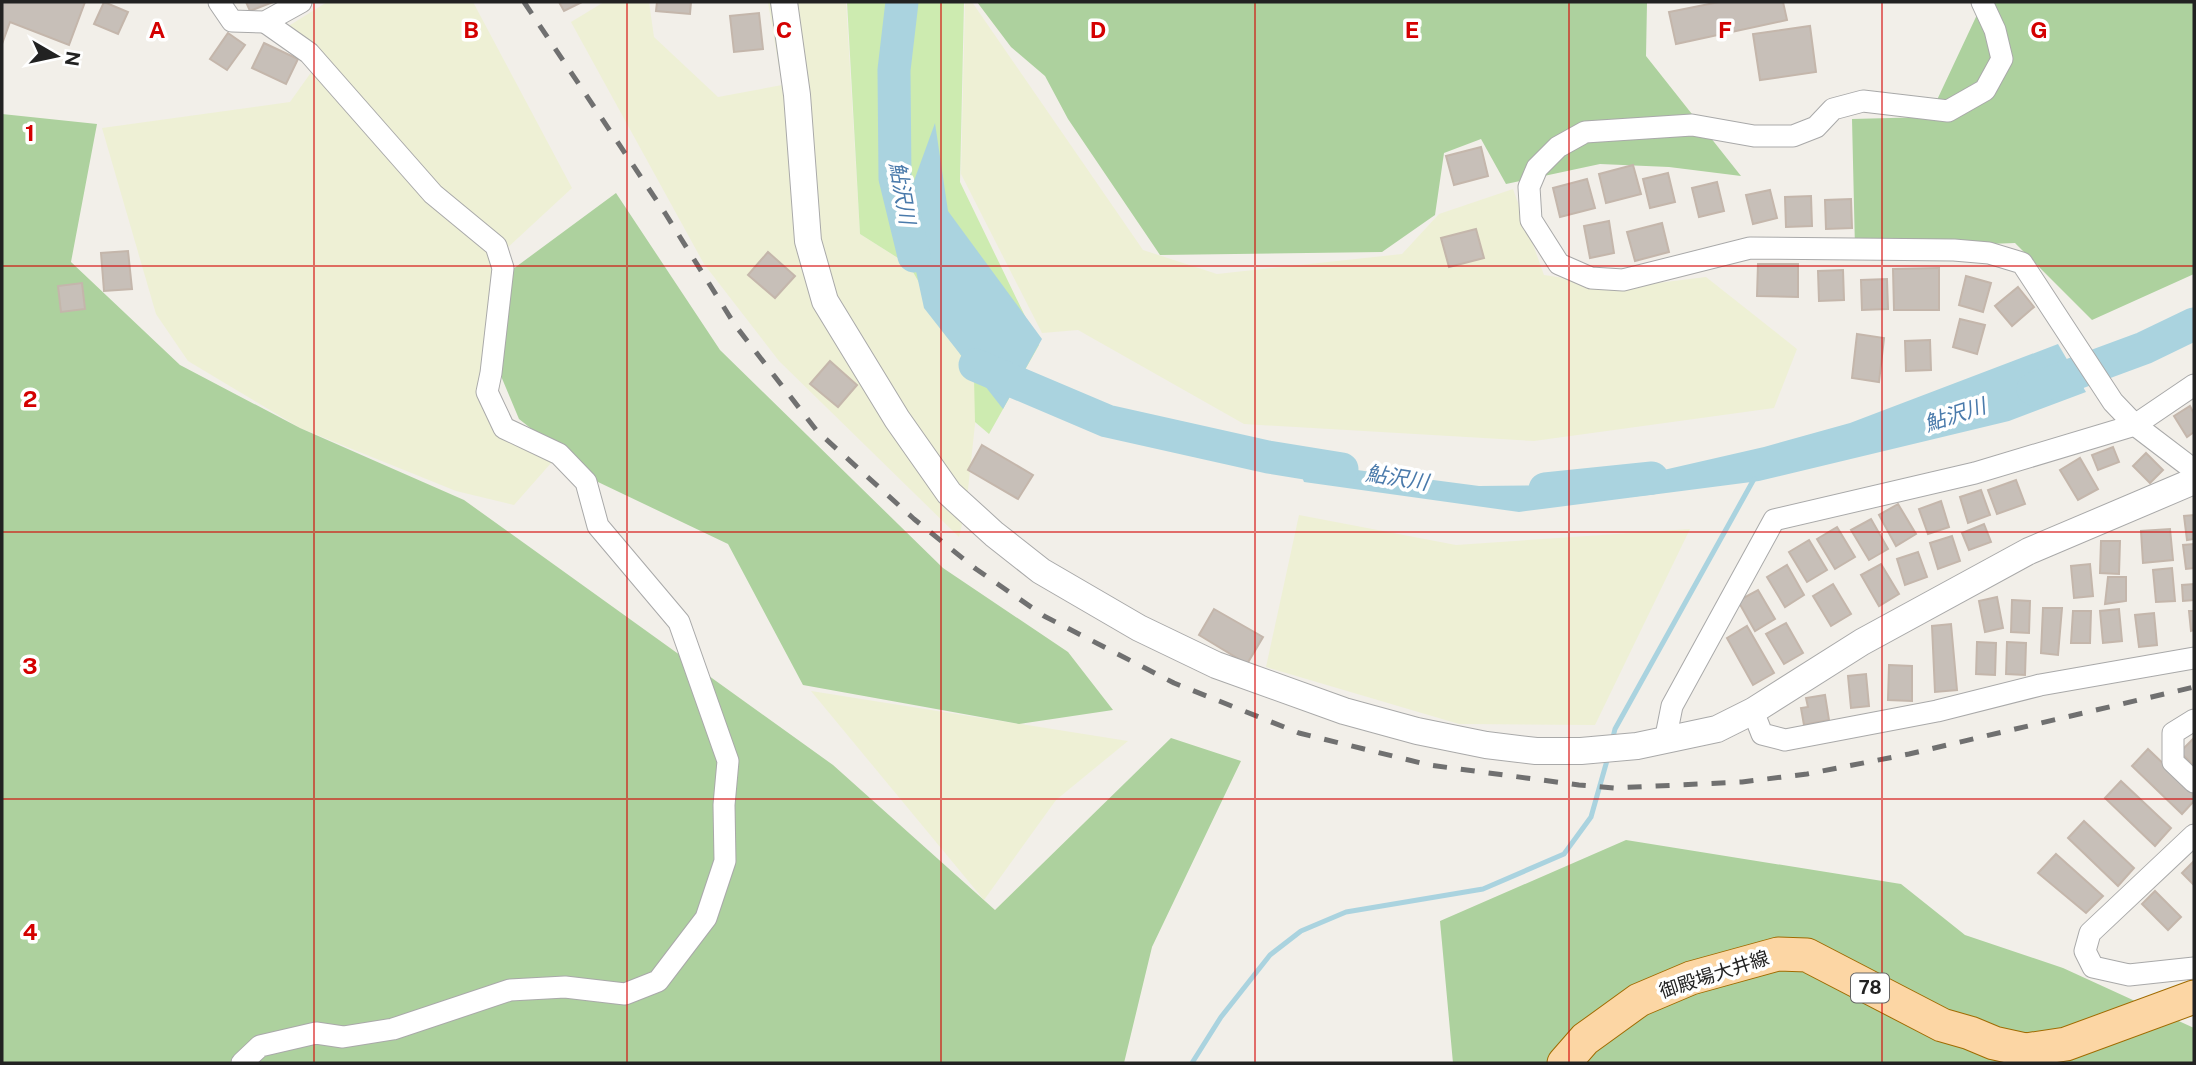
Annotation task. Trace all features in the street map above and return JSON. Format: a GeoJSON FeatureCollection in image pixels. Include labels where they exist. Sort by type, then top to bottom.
{"type":"FeatureCollection","features":[{"type":"Feature","properties":{"kind":"main road","name":"御殿場大井線"},"geometry":{"type":"LineString","coordinates":[[1564,1063],[1585,1039],[1639,1000],[1690,978],[1778,954],[1807,955],[1942,1024],[1994,1043],[2026,1050],[2066,1044],[2194,997]]}},
{"type":"Feature","properties":{"kind":"street"},"geometry":{"type":"LineString","coordinates":[[219,2],[233,21],[265,22],[301,2]]}},
{"type":"Feature","properties":{"kind":"street"},"geometry":{"type":"LineString","coordinates":[[784,2],[797,96],[808,241],[825,301],[897,419],[949,493],[994,534],[1041,571],[1139,628],[1216,665],[1343,711],[1417,731],[1486,745],[1535,751],[1581,751],[1637,746],[1717,729],[1753,711],[1862,642],[2029,551],[2194,481]]}},
{"type":"Feature","properties":{"kind":"street"},"geometry":{"type":"LineString","coordinates":[[1982,2],[1995,30],[2003,59],[1986,90],[1948,111],[1863,101],[1833,109],[1816,127],[1793,136],[1754,136],[1692,125],[1585,132],[1558,147],[1537,168],[1529,187],[1531,220],[1559,264],[1591,278],[1623,281],[1750,248],[1954,250],[1989,253],[2022,263],[2113,402],[2136,425],[2194,470]]}},
{"type":"Feature","properties":{"kind":"street"},"geometry":{"type":"LineString","coordinates":[[242,1063],[260,1046],[316,1033],[343,1037],[393,1029],[510,990],[565,987],[625,994],[658,981],[706,918],[725,861],[724,805],[728,761],[679,622],[598,526],[586,482],[559,454],[504,428],[487,392],[503,268],[496,246],[433,194],[309,53],[265,22]]}},
{"type":"Feature","properties":{"kind":"street"},"geometry":{"type":"LineString","coordinates":[[1665,741],[1672,706],[1774,520],[1975,473],[2136,425],[2194,386]]}},
{"type":"Feature","properties":{"kind":"street"},"geometry":{"type":"LineString","coordinates":[[1753,711],[1762,734],[1785,740],[1937,711],[2040,685],[2194,658]]}},
{"type":"Feature","properties":{"kind":"street"},"geometry":{"type":"LineString","coordinates":[[2194,720],[2173,733],[2174,762],[2194,782]]}},
{"type":"Feature","properties":{"kind":"street"},"geometry":{"type":"LineString","coordinates":[[2194,835],[2090,933],[2085,951],[2093,967],[2129,975],[2194,968]]}},
{"type":"Feature","properties":{"kind":"green space"},"geometry":{"type":"Polygon","coordinates":[[[327,2],[473,2],[572,188],[493,261],[481,396],[504,428],[559,454],[514,505],[456,491],[300,428],[188,361],[156,314],[102,128],[290,102],[322,57],[279,32],[327,2]]]}},
{"type":"Feature","properties":{"kind":"green space"},"geometry":{"type":"Polygon","coordinates":[[[604,2],[649,2],[654,37],[718,97],[782,85],[768,2],[846,2],[860,234],[918,271],[979,387],[966,508],[959,537],[779,361],[704,264],[571,22],[604,2]]]}},
{"type":"Feature","properties":{"kind":"green space"},"geometry":{"type":"Polygon","coordinates":[[[847,2],[964,2],[960,182],[1039,345],[989,434],[975,422],[974,378],[909,265],[860,234],[847,2]]]}},
{"type":"Feature","properties":{"kind":"green space"},"geometry":{"type":"Polygon","coordinates":[[[965,2],[972,2],[1143,250],[1217,274],[1402,254],[1439,214],[1513,189],[1544,275],[1625,287],[1706,277],[1797,349],[1774,408],[1534,441],[1244,424],[1078,330],[1042,333],[961,174],[965,2]]]}},
{"type":"Feature","properties":{"kind":"green space"},"geometry":{"type":"Polygon","coordinates":[[[977,2],[1649,2],[1646,56],[1741,176],[1669,167],[1600,164],[1506,184],[1481,139],[1444,153],[1435,215],[1382,252],[1160,255],[1068,119],[1045,76],[1011,47],[977,2]]]}},
{"type":"Feature","properties":{"kind":"green space"},"geometry":{"type":"Polygon","coordinates":[[[1983,2],[2194,2],[2194,274],[2092,320],[2015,243],[1855,249],[1852,119],[1929,117],[1983,2]]]}},
{"type":"Feature","properties":{"kind":"green space"},"geometry":{"type":"Polygon","coordinates":[[[2,114],[97,124],[71,262],[180,365],[300,428],[464,500],[833,765],[995,910],[1171,738],[1241,761],[1152,947],[1124,1063],[2,1063],[2,114]]]}},
{"type":"Feature","properties":{"kind":"green space"},"geometry":{"type":"Polygon","coordinates":[[[616,193],[720,350],[943,568],[1068,652],[1113,710],[1019,724],[803,685],[728,544],[598,482],[519,419],[493,357],[509,272],[616,193]]]}},
{"type":"Feature","properties":{"kind":"green space"},"geometry":{"type":"Polygon","coordinates":[[[1299,515],[1456,545],[1690,529],[1595,725],[1459,724],[1266,667],[1299,515]]]}},
{"type":"Feature","properties":{"kind":"green space"},"geometry":{"type":"Polygon","coordinates":[[[811,691],[1128,741],[1056,800],[984,900],[811,691]]]}},
{"type":"Feature","properties":{"kind":"green space"},"geometry":{"type":"Polygon","coordinates":[[[1626,840],[1901,884],[1965,935],[2063,968],[2194,1028],[2194,1063],[1453,1063],[1440,921],[1626,840]]]}},
{"type":"Feature","properties":{"kind":"water"},"geometry":{"type":"Polygon","coordinates":[[[935,123],[948,211],[1042,339],[1003,409],[924,308],[903,211],[935,123]]]}},
{"type":"Feature","properties":{"kind":"water"},"geometry":{"type":"Polygon","coordinates":[[[2058,344],[2086,392],[2009,421],[1759,481],[1519,512],[1304,482],[1296,462],[1479,486],[1598,485],[1764,447],[1850,423],[2058,344]]]}},
{"type":"Feature","properties":{"kind":"building"},"geometry":{"type":"Polygon","coordinates":[[[2,2],[85,2],[69,45],[10,22],[2,44],[2,2]]]}},
{"type":"Feature","properties":{"kind":"building"},"geometry":{"type":"Polygon","coordinates":[[[104,2],[128,12],[118,34],[94,24],[104,2]]]}},
{"type":"Feature","properties":{"kind":"building"},"geometry":{"type":"Polygon","coordinates":[[[246,2],[273,2],[250,11],[246,2]]]}},
{"type":"Feature","properties":{"kind":"building"},"geometry":{"type":"Polygon","coordinates":[[[559,2],[582,2],[564,11],[559,2]]]}},
{"type":"Feature","properties":{"kind":"building"},"geometry":{"type":"Polygon","coordinates":[[[657,2],[691,2],[690,14],[656,11],[657,2]]]}},
{"type":"Feature","properties":{"kind":"building"},"geometry":{"type":"Polygon","coordinates":[[[1719,2],[1783,2],[1787,20],[1676,44],[1669,12],[1719,2]]]}},
{"type":"Feature","properties":{"kind":"building"},"geometry":{"type":"Polygon","coordinates":[[[759,13],[763,49],[734,52],[730,16],[759,13]]]}},
{"type":"Feature","properties":{"kind":"building"},"geometry":{"type":"Polygon","coordinates":[[[1810,26],[1816,72],[1760,80],[1753,34],[1810,26]]]}},
{"type":"Feature","properties":{"kind":"building"},"geometry":{"type":"Polygon","coordinates":[[[228,33],[245,45],[227,70],[210,59],[228,33]]]}},
{"type":"Feature","properties":{"kind":"building"},"geometry":{"type":"Polygon","coordinates":[[[264,43],[298,59],[286,84],[252,68],[264,43]]]}},
{"type":"Feature","properties":{"kind":"building"},"geometry":{"type":"Polygon","coordinates":[[[1481,147],[1488,176],[1454,185],[1446,156],[1481,147]]]}},
{"type":"Feature","properties":{"kind":"building"},"geometry":{"type":"Polygon","coordinates":[[[1633,165],[1641,194],[1606,203],[1599,174],[1633,165]]]}},
{"type":"Feature","properties":{"kind":"building"},"geometry":{"type":"Polygon","coordinates":[[[1668,173],[1675,202],[1650,208],[1643,179],[1668,173]]]}},
{"type":"Feature","properties":{"kind":"building"},"geometry":{"type":"Polygon","coordinates":[[[1587,179],[1595,208],[1560,217],[1553,188],[1587,179]]]}},
{"type":"Feature","properties":{"kind":"building"},"geometry":{"type":"Polygon","coordinates":[[[1717,182],[1724,211],[1699,217],[1692,188],[1717,182]]]}},
{"type":"Feature","properties":{"kind":"building"},"geometry":{"type":"Polygon","coordinates":[[[1770,190],[1777,218],[1753,224],[1746,195],[1770,190]]]}},
{"type":"Feature","properties":{"kind":"building"},"geometry":{"type":"Polygon","coordinates":[[[1811,196],[1812,226],[1786,227],[1785,197],[1811,196]]]}},
{"type":"Feature","properties":{"kind":"building"},"geometry":{"type":"Polygon","coordinates":[[[1851,199],[1852,228],[1826,229],[1825,200],[1851,199]]]}},
{"type":"Feature","properties":{"kind":"building"},"geometry":{"type":"Polygon","coordinates":[[[1609,221],[1614,253],[1590,258],[1584,226],[1609,221]]]}},
{"type":"Feature","properties":{"kind":"building"},"geometry":{"type":"Polygon","coordinates":[[[1662,223],[1669,252],[1635,261],[1627,232],[1662,223]]]}},
{"type":"Feature","properties":{"kind":"building"},"geometry":{"type":"Polygon","coordinates":[[[1476,229],[1484,258],[1449,267],[1441,238],[1476,229]]]}},
{"type":"Feature","properties":{"kind":"building"},"geometry":{"type":"Polygon","coordinates":[[[128,251],[132,289],[104,291],[101,253],[128,251]]]}},
{"type":"Feature","properties":{"kind":"building"},"geometry":{"type":"Polygon","coordinates":[[[768,252],[795,276],[775,298],[748,275],[768,252]]]}},
{"type":"Feature","properties":{"kind":"building"},"geometry":{"type":"Polygon","coordinates":[[[1758,264],[1798,264],[1798,297],[1757,296],[1758,264]]]}},
{"type":"Feature","properties":{"kind":"building"},"geometry":{"type":"Polygon","coordinates":[[[1939,268],[1939,310],[1894,310],[1893,269],[1939,268]]]}},
{"type":"Feature","properties":{"kind":"building"},"geometry":{"type":"Polygon","coordinates":[[[1843,270],[1844,300],[1819,301],[1818,271],[1843,270]]]}},
{"type":"Feature","properties":{"kind":"building"},"geometry":{"type":"Polygon","coordinates":[[[1966,276],[1991,283],[1983,312],[1959,305],[1966,276]]]}},
{"type":"Feature","properties":{"kind":"building"},"geometry":{"type":"Polygon","coordinates":[[[1887,279],[1888,309],[1862,310],[1861,280],[1887,279]]]}},
{"type":"Feature","properties":{"kind":"building"},"geometry":{"type":"Polygon","coordinates":[[[82,283],[85,309],[61,312],[58,286],[82,283]]]}},
{"type":"Feature","properties":{"kind":"building"},"geometry":{"type":"Polygon","coordinates":[[[2018,287],[2034,307],[2012,326],[1995,306],[2018,287]]]}},
{"type":"Feature","properties":{"kind":"building"},"geometry":{"type":"Polygon","coordinates":[[[1960,319],[1985,325],[1977,354],[1953,347],[1960,319]]]}},
{"type":"Feature","properties":{"kind":"building"},"geometry":{"type":"Polygon","coordinates":[[[1857,334],[1884,338],[1879,382],[1852,378],[1857,334]]]}},
{"type":"Feature","properties":{"kind":"building"},"geometry":{"type":"Polygon","coordinates":[[[1930,340],[1931,370],[1906,371],[1905,341],[1930,340]]]}},
{"type":"Feature","properties":{"kind":"building"},"geometry":{"type":"Polygon","coordinates":[[[830,361],[857,385],[838,407],[810,384],[830,361]]]}},
{"type":"Feature","properties":{"kind":"building"},"geometry":{"type":"Polygon","coordinates":[[[2190,406],[2194,414],[2194,432],[2187,437],[2174,416],[2190,406]]]}},
{"type":"Feature","properties":{"kind":"building"},"geometry":{"type":"Polygon","coordinates":[[[982,445],[1033,475],[1018,499],[968,470],[982,445]]]}},
{"type":"Feature","properties":{"kind":"building"},"geometry":{"type":"Polygon","coordinates":[[[2113,447],[2119,462],[2098,470],[2092,455],[2113,447]]]}},
{"type":"Feature","properties":{"kind":"building"},"geometry":{"type":"Polygon","coordinates":[[[2146,453],[2163,470],[2150,483],[2133,466],[2146,453]]]}},
{"type":"Feature","properties":{"kind":"building"},"geometry":{"type":"Polygon","coordinates":[[[2080,458],[2098,489],[2078,500],[2060,470],[2080,458]]]}},
{"type":"Feature","properties":{"kind":"building"},"geometry":{"type":"Polygon","coordinates":[[[2016,480],[2025,504],[1997,514],[1988,490],[2016,480]]]}},
{"type":"Feature","properties":{"kind":"building"},"geometry":{"type":"Polygon","coordinates":[[[1981,490],[1990,515],[1968,523],[1960,497],[1981,490]]]}},
{"type":"Feature","properties":{"kind":"building"},"geometry":{"type":"Polygon","coordinates":[[[1941,501],[1949,527],[1928,534],[1919,509],[1941,501]]]}},
{"type":"Feature","properties":{"kind":"building"},"geometry":{"type":"Polygon","coordinates":[[[1898,504],[1916,534],[1896,546],[1879,515],[1898,504]]]}},
{"type":"Feature","properties":{"kind":"building"},"geometry":{"type":"Polygon","coordinates":[[[2194,515],[2194,539],[2187,540],[2184,516],[2194,515]]]}},
{"type":"Feature","properties":{"kind":"building"},"geometry":{"type":"Polygon","coordinates":[[[1871,519],[1888,549],[1869,560],[1851,530],[1871,519]]]}},
{"type":"Feature","properties":{"kind":"building"},"geometry":{"type":"Polygon","coordinates":[[[1984,524],[1991,542],[1969,550],[1962,533],[1984,524]]]}},
{"type":"Feature","properties":{"kind":"building"},"geometry":{"type":"Polygon","coordinates":[[[1837,527],[1855,557],[1835,569],[1817,539],[1837,527]]]}},
{"type":"Feature","properties":{"kind":"building"},"geometry":{"type":"Polygon","coordinates":[[[2170,529],[2173,560],[2143,563],[2141,531],[2170,529]]]}},
{"type":"Feature","properties":{"kind":"building"},"geometry":{"type":"Polygon","coordinates":[[[1952,536],[1960,561],[1938,569],[1930,543],[1952,536]]]}},
{"type":"Feature","properties":{"kind":"building"},"geometry":{"type":"Polygon","coordinates":[[[1809,540],[1827,570],[1807,582],[1789,552],[1809,540]]]}},
{"type":"Feature","properties":{"kind":"building"},"geometry":{"type":"Polygon","coordinates":[[[2101,541],[2120,541],[2119,574],[2100,573],[2101,541]]]}},
{"type":"Feature","properties":{"kind":"building"},"geometry":{"type":"Polygon","coordinates":[[[2194,544],[2194,568],[2186,569],[2183,545],[2194,544]]]}},
{"type":"Feature","properties":{"kind":"building"},"geometry":{"type":"Polygon","coordinates":[[[1918,552],[1927,577],[1905,585],[1897,559],[1918,552]]]}},
{"type":"Feature","properties":{"kind":"building"},"geometry":{"type":"Polygon","coordinates":[[[1881,564],[1899,594],[1879,606],[1861,575],[1881,564]]]}},
{"type":"Feature","properties":{"kind":"building"},"geometry":{"type":"Polygon","coordinates":[[[2090,564],[2093,596],[2074,598],[2071,566],[2090,564]]]}},
{"type":"Feature","properties":{"kind":"building"},"geometry":{"type":"Polygon","coordinates":[[[1787,565],[1804,595],[1785,607],[1767,577],[1787,565]]]}},
{"type":"Feature","properties":{"kind":"building"},"geometry":{"type":"Polygon","coordinates":[[[2172,568],[2175,601],[2156,602],[2153,570],[2172,568]]]}},
{"type":"Feature","properties":{"kind":"building"},"geometry":{"type":"Polygon","coordinates":[[[2108,577],[2126,577],[2126,601],[2105,604],[2108,577]]]}},
{"type":"Feature","properties":{"kind":"building"},"geometry":{"type":"Polygon","coordinates":[[[1833,584],[1851,614],[1831,626],[1813,596],[1833,584]]]}},
{"type":"Feature","properties":{"kind":"building"},"geometry":{"type":"Polygon","coordinates":[[[2194,584],[2194,600],[2183,601],[2182,585],[2194,584]]]}},
{"type":"Feature","properties":{"kind":"building"},"geometry":{"type":"Polygon","coordinates":[[[1758,590],[1775,619],[1755,631],[1738,601],[1758,590]]]}},
{"type":"Feature","properties":{"kind":"building"},"geometry":{"type":"Polygon","coordinates":[[[1997,597],[2003,628],[1985,632],[1979,601],[1997,597]]]}},
{"type":"Feature","properties":{"kind":"building"},"geometry":{"type":"Polygon","coordinates":[[[2012,600],[2030,601],[2029,633],[2011,632],[2012,600]]]}},
{"type":"Feature","properties":{"kind":"building"},"geometry":{"type":"Polygon","coordinates":[[[2043,608],[2062,608],[2058,655],[2041,653],[2043,608]]]}},
{"type":"Feature","properties":{"kind":"building"},"geometry":{"type":"Polygon","coordinates":[[[1214,609],[1263,637],[1247,664],[1199,635],[1214,609]]]}},
{"type":"Feature","properties":{"kind":"building"},"geometry":{"type":"Polygon","coordinates":[[[2119,609],[2122,641],[2103,643],[2100,611],[2119,609]]]}},
{"type":"Feature","properties":{"kind":"building"},"geometry":{"type":"Polygon","coordinates":[[[2073,611],[2091,611],[2090,643],[2071,643],[2073,611]]]}},
{"type":"Feature","properties":{"kind":"building"},"geometry":{"type":"Polygon","coordinates":[[[2189,611],[2194,611],[2194,630],[2191,631],[2189,611]]]}},
{"type":"Feature","properties":{"kind":"building"},"geometry":{"type":"Polygon","coordinates":[[[2154,613],[2157,645],[2139,647],[2135,615],[2154,613]]]}},
{"type":"Feature","properties":{"kind":"building"},"geometry":{"type":"Polygon","coordinates":[[[1786,623],[1803,653],[1784,664],[1766,634],[1786,623]]]}},
{"type":"Feature","properties":{"kind":"building"},"geometry":{"type":"Polygon","coordinates":[[[1951,624],[1957,690],[1935,692],[1932,626],[1951,624]]]}},
{"type":"Feature","properties":{"kind":"building"},"geometry":{"type":"Polygon","coordinates":[[[1747,626],[1774,673],[1753,685],[1727,638],[1747,626]]]}},
{"type":"Feature","properties":{"kind":"building"},"geometry":{"type":"Polygon","coordinates":[[[1977,642],[1996,643],[1995,675],[1976,674],[1977,642]]]}},
{"type":"Feature","properties":{"kind":"building"},"geometry":{"type":"Polygon","coordinates":[[[2007,642],[2026,643],[2025,675],[2006,674],[2007,642]]]}},
{"type":"Feature","properties":{"kind":"building"},"geometry":{"type":"Polygon","coordinates":[[[1889,665],[1912,666],[1912,701],[1888,700],[1889,665]]]}},
{"type":"Feature","properties":{"kind":"building"},"geometry":{"type":"Polygon","coordinates":[[[1866,674],[1869,706],[1851,708],[1848,676],[1866,674]]]}},
{"type":"Feature","properties":{"kind":"building"},"geometry":{"type":"Polygon","coordinates":[[[1825,695],[1829,720],[1804,725],[1801,708],[1808,707],[1806,698],[1825,695]]]}},
{"type":"Feature","properties":{"kind":"building"},"geometry":{"type":"Polygon","coordinates":[[[2194,738],[2194,766],[2180,752],[2194,738]]]}},
{"type":"Feature","properties":{"kind":"building"},"geometry":{"type":"Polygon","coordinates":[[[2148,749],[2194,793],[2194,801],[2182,814],[2132,766],[2148,749]]]}},
{"type":"Feature","properties":{"kind":"building"},"geometry":{"type":"Polygon","coordinates":[[[2121,781],[2171,828],[2155,846],[2105,798],[2121,781]]]}},
{"type":"Feature","properties":{"kind":"building"},"geometry":{"type":"Polygon","coordinates":[[[2084,821],[2134,868],[2118,886],[2068,838],[2084,821]]]}},
{"type":"Feature","properties":{"kind":"building"},"geometry":{"type":"Polygon","coordinates":[[[2056,854],[2103,896],[2086,913],[2038,873],[2056,854]]]}},
{"type":"Feature","properties":{"kind":"building"},"geometry":{"type":"Polygon","coordinates":[[[2194,861],[2194,885],[2182,873],[2194,861]]]}},
{"type":"Feature","properties":{"kind":"building"},"geometry":{"type":"Polygon","coordinates":[[[2155,891],[2181,917],[2168,930],[2142,904],[2155,891]]]}},
{"type":"Feature","properties":{"kind":"waterway","name":"鮎沢川"},"geometry":{"type":"LineString","coordinates":[[902,2],[894,70],[895,178],[914,256]]}},
{"type":"Feature","properties":{"kind":"waterway","name":"鮎沢川"},"geometry":{"type":"LineString","coordinates":[[2033,389],[2144,348],[2194,324]]}},
{"type":"Feature","properties":{"kind":"waterway","name":"鮎沢川"},"geometry":{"type":"LineString","coordinates":[[975,365],[1107,421],[1268,457],[1342,469]]}},
{"type":"Feature","properties":{"kind":"waterway","name":"鮎沢川"},"geometry":{"type":"LineString","coordinates":[[1545,489],[1652,478]]}},
{"type":"Feature","properties":{"kind":"waterway"},"geometry":{"type":"LineString","coordinates":[[1612,741],[1615,729],[1754,479]]}},
{"type":"Feature","properties":{"kind":"waterway"},"geometry":{"type":"LineString","coordinates":[[1192,1063],[1221,1017],[1270,955],[1301,931],[1346,912],[1483,889],[1564,854],[1591,817],[1608,757]]}},
{"type":"Feature","properties":{"kind":"railway"},"geometry":{"type":"LineString","coordinates":[[524,2],[665,213],[735,325],[817,431],[914,519],[976,569],[1044,616],[1174,683],[1299,733],[1429,765],[1614,788],[1742,782],[1807,774],[1909,754],[2194,687]]}}]}
